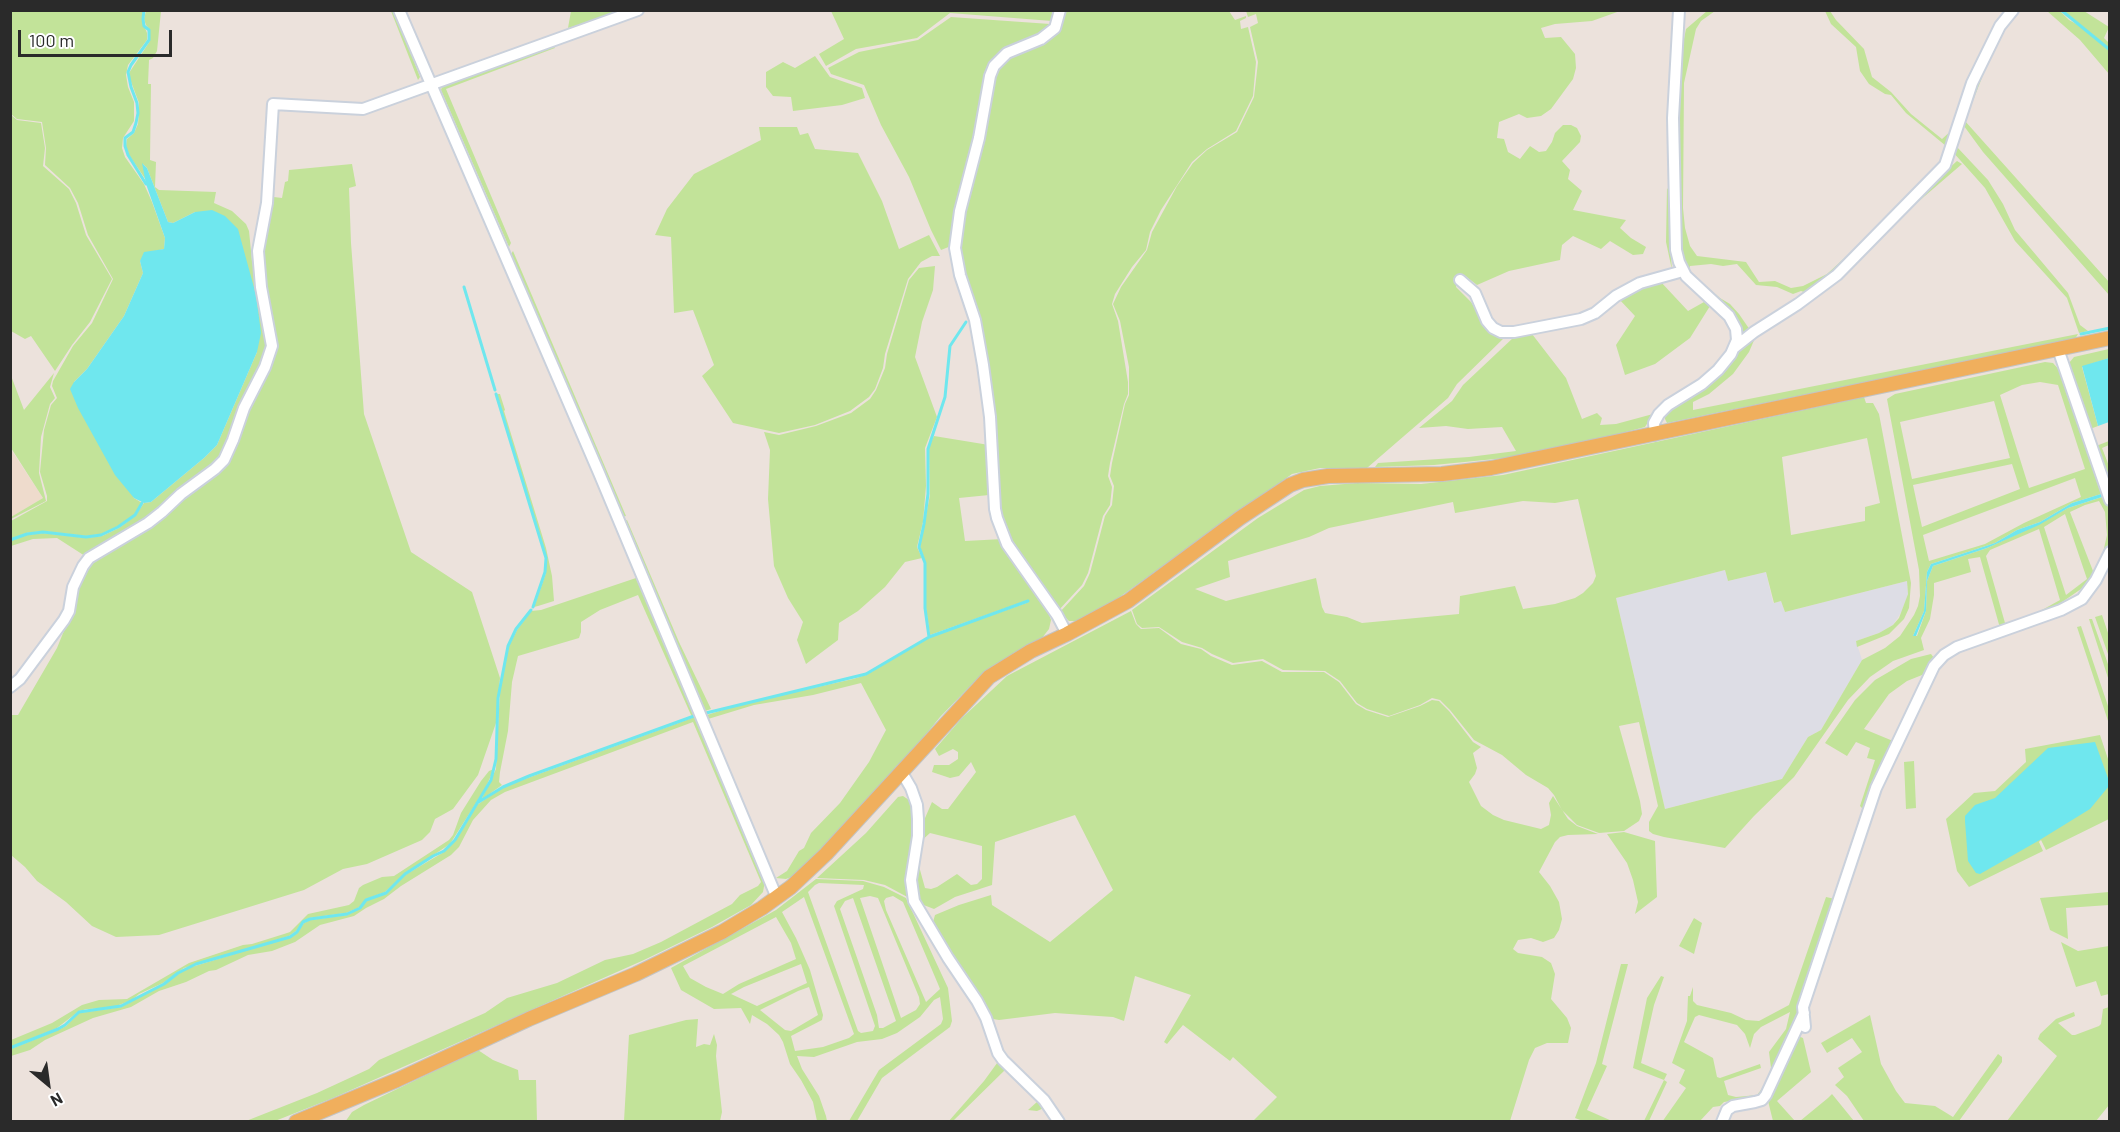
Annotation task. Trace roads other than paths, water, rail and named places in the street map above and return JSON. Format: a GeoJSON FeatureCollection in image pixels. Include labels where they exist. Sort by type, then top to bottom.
{"type":"FeatureCollection","features":[{"type":"Feature","properties":{"kind":"main road"},"geometry":{"type":"LineString","coordinates":[[296,1122],[397,1080],[529,1019],[636,974],[722,932],[777,898],[826,855],[989,677],[1031,651],[1128,601],[1273,494],[1303,480],[1328,476],[1432,475],[1468,471],[1558,455],[2109,339]]}},
{"type":"Feature","properties":{"kind":"street"},"geometry":{"type":"LineString","coordinates":[[399,10],[595,462],[777,898]]}},
{"type":"Feature","properties":{"kind":"street"},"geometry":{"type":"LineString","coordinates":[[10,687],[20,679],[64,620],[69,611],[73,587],[89,558],[148,523],[224,460],[272,346],[261,287],[258,251],[267,203],[273,104],[363,109],[638,10]]}},
{"type":"Feature","properties":{"kind":"street"},"geometry":{"type":"LineString","coordinates":[[1060,10],[1058,22],[1041,39],[1007,53],[993,66],[979,138],[960,211],[955,248],[960,275],[975,320],[983,365],[990,417],[997,518],[1007,544],[1057,615],[1067,634]]}},
{"type":"Feature","properties":{"kind":"street"},"geometry":{"type":"LineString","coordinates":[[1679,10],[1673,118],[1676,165],[1676,241],[1679,262],[1691,282],[1728,316],[1736,329],[1735,348]]}},
{"type":"Feature","properties":{"kind":"street"},"geometry":{"type":"LineString","coordinates":[[1655,435],[1653,426],[1659,414],[1668,405],[1702,384],[1718,370],[1735,348],[1754,332],[1798,304],[1837,275],[1945,165],[1972,83],[2000,26],[2013,10]]}},
{"type":"Feature","properties":{"kind":"street"},"geometry":{"type":"LineString","coordinates":[[1460,280],[1475,293],[1487,321],[1493,328],[1501,332],[1514,332],[1581,319],[1595,313],[1616,296],[1640,283],[1683,271]]}},
{"type":"Feature","properties":{"kind":"street"},"geometry":{"type":"LineString","coordinates":[[2058,349],[2109,500]]}},
{"type":"Feature","properties":{"kind":"street"},"geometry":{"type":"LineString","coordinates":[[1805,1027],[1803,1007],[1876,788],[1934,666],[1944,655],[1957,647],[2078,602],[2091,589],[2109,552]]}},
{"type":"Feature","properties":{"kind":"street"},"geometry":{"type":"LineString","coordinates":[[901,771],[911,788],[917,805],[918,836],[912,880],[914,901],[977,1001],[986,1018],[998,1053],[1044,1100],[1059,1122]]}},
{"type":"Feature","properties":{"kind":"street"},"geometry":{"type":"LineString","coordinates":[[1722,1122],[1727,1110],[1733,1106],[1762,1100],[1766,1095],[1804,1013]]}},
{"type":"Feature","properties":{"kind":"water"},"geometry":{"type":"Polygon","coordinates":[[[142,163],[147,168],[168,222],[173,223],[195,212],[212,210],[225,216],[238,229],[256,295],[261,333],[257,352],[217,445],[151,502],[144,503],[134,498],[115,475],[70,389],[124,316],[143,273],[140,261],[144,252],[164,249],[165,238],[146,184],[142,163]]]}},
{"type":"Feature","properties":{"kind":"water"},"geometry":{"type":"Polygon","coordinates":[[[2109,358],[2109,422],[2098,426],[2082,366],[2109,358]]]}},
{"type":"Feature","properties":{"kind":"water"},"geometry":{"type":"Polygon","coordinates":[[[2101,494],[2102,497],[2068,508],[2039,525],[1987,548],[1933,566],[1927,581],[1926,611],[1916,636],[1913,636],[1924,611],[1927,572],[1931,564],[1995,543],[2017,530],[2040,522],[2072,503],[2101,494]]]}},
{"type":"Feature","properties":{"kind":"water"},"geometry":{"type":"Polygon","coordinates":[[[2095,742],[2109,786],[2090,809],[1980,874],[1976,873],[1968,861],[1965,816],[1975,805],[1995,798],[2048,748],[2095,742]]]}},
{"type":"Feature","properties":{"kind":"waterway"},"geometry":{"type":"LineString","coordinates":[[144,10],[144,26],[149,30],[149,40],[128,72],[138,113],[133,132],[125,138],[125,146],[146,184]]}},
{"type":"Feature","properties":{"kind":"waterway"},"geometry":{"type":"LineString","coordinates":[[2061,10],[2110,50]]}},
{"type":"Feature","properties":{"kind":"waterway"},"geometry":{"type":"LineString","coordinates":[[464,287],[495,390]]}},
{"type":"Feature","properties":{"kind":"waterway"},"geometry":{"type":"LineString","coordinates":[[929,637],[925,608],[925,563],[919,547],[928,494],[928,449],[945,397],[950,346],[966,322]]}},
{"type":"Feature","properties":{"kind":"waterway"},"geometry":{"type":"LineString","coordinates":[[2081,334],[2110,328]]}},
{"type":"Feature","properties":{"kind":"waterway"},"geometry":{"type":"LineString","coordinates":[[496,394],[546,558],[545,572],[533,607]]}},
{"type":"Feature","properties":{"kind":"waterway"},"geometry":{"type":"LineString","coordinates":[[10,540],[27,534],[43,532],[86,537],[101,535],[135,515],[142,503]]}},
{"type":"Feature","properties":{"kind":"waterway"},"geometry":{"type":"LineString","coordinates":[[706,713],[866,674],[929,637],[1028,601]]}},
{"type":"Feature","properties":{"kind":"waterway"},"geometry":{"type":"LineString","coordinates":[[10,1048],[58,1029],[79,1012],[121,1006],[164,984],[178,973],[196,964],[290,937],[297,932],[303,922],[310,919],[347,914],[360,908],[366,900],[386,893],[405,874],[444,851],[455,840],[491,780],[496,759],[498,698],[508,646],[516,629],[531,610]]}},
{"type":"Feature","properties":{"kind":"waterway"},"geometry":{"type":"LineString","coordinates":[[477,803],[503,787],[529,776],[694,716]]}}]}
